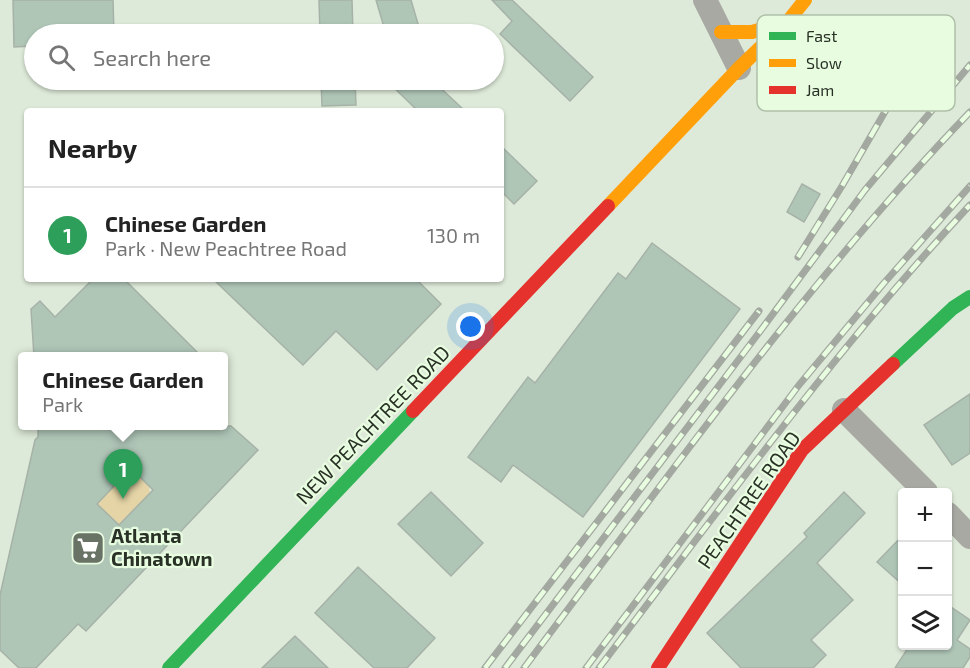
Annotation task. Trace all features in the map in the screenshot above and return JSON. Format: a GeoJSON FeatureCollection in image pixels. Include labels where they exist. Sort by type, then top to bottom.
{"type":"FeatureCollection","features":[{"type":"Feature","properties":{"kind":"street"},"geometry":{"type":"LineString","coordinates":[[705,0],[739,68]]}},
{"type":"Feature","properties":{"kind":"street","name":"NEW PEACHTREE ROAD"},"geometry":{"type":"LineString","coordinates":[[793,15],[805,0]]}},
{"type":"Feature","properties":{"kind":"street"},"geometry":{"type":"LineString","coordinates":[[721,32],[745,35],[757,32]]}},
{"type":"Feature","properties":{"kind":"street","name":"NEW PEACHTREE ROAD"},"geometry":{"type":"LineString","coordinates":[[169,668],[757,51]]}},
{"type":"Feature","properties":{"kind":"street","name":"PEACHTREE ROAD"},"geometry":{"type":"LineString","coordinates":[[658,668],[802,450],[953,308],[970,297]]}},
{"type":"Feature","properties":{"kind":"street"},"geometry":{"type":"LineString","coordinates":[[844,411],[922,488]]}},
{"type":"Feature","properties":{"kind":"street"},"geometry":{"type":"LineString","coordinates":[[952,518],[970,537]]}},
{"type":"Feature","properties":{"kind":"shaded area"},"geometry":{"type":"Polygon","coordinates":[[[131,468],[149,487],[150,493],[119,525],[97,504],[131,468]]]}},
{"type":"Feature","properties":{"kind":"building"},"geometry":{"type":"Polygon","coordinates":[[[13,0],[113,0],[114,24],[24,24],[24,46],[14,47],[13,0]]]}},
{"type":"Feature","properties":{"kind":"building"},"geometry":{"type":"Polygon","coordinates":[[[319,0],[352,0],[353,24],[320,24],[319,0]]]}},
{"type":"Feature","properties":{"kind":"building"},"geometry":{"type":"Polygon","coordinates":[[[376,0],[411,0],[418,24],[383,24],[376,0]]]}},
{"type":"Feature","properties":{"kind":"building"},"geometry":{"type":"Polygon","coordinates":[[[492,0],[512,0],[593,77],[570,101],[504,38],[504,30],[512,21],[492,0]]]}},
{"type":"Feature","properties":{"kind":"building"},"geometry":{"type":"Polygon","coordinates":[[[321,90],[355,90],[356,105],[322,106],[321,90]]]}},
{"type":"Feature","properties":{"kind":"building"},"geometry":{"type":"Polygon","coordinates":[[[396,90],[443,90],[462,108],[415,108],[396,90]]]}},
{"type":"Feature","properties":{"kind":"building"},"geometry":{"type":"Polygon","coordinates":[[[504,149],[537,181],[514,204],[504,194],[504,149]]]}},
{"type":"Feature","properties":{"kind":"building"},"geometry":{"type":"Polygon","coordinates":[[[802,184],[820,194],[804,222],[787,212],[802,184]]]}},
{"type":"Feature","properties":{"kind":"building"},"geometry":{"type":"Polygon","coordinates":[[[652,243],[740,309],[583,517],[513,465],[501,482],[468,457],[528,377],[535,383],[618,273],[626,279],[652,243]]]}},
{"type":"Feature","properties":{"kind":"building"},"geometry":{"type":"Polygon","coordinates":[[[90,282],[127,282],[197,352],[34,352],[31,309],[40,301],[55,317],[90,282]]]}},
{"type":"Feature","properties":{"kind":"building"},"geometry":{"type":"Polygon","coordinates":[[[216,282],[419,282],[441,304],[377,370],[336,331],[303,365],[216,282]]]}},
{"type":"Feature","properties":{"kind":"building"},"geometry":{"type":"Polygon","coordinates":[[[970,394],[970,453],[952,465],[924,425],[970,394]]]}},
{"type":"Feature","properties":{"kind":"building","name":"Atlanta Chinatown"},"geometry":{"type":"Polygon","coordinates":[[[228,426],[231,426],[258,450],[86,631],[78,624],[36,668],[19,668],[0,650],[0,595],[35,440],[38,437],[38,430],[228,430],[228,426]],[[131,468],[97,504],[119,525],[153,490],[131,468]]]}},
{"type":"Feature","properties":{"kind":"building"},"geometry":{"type":"Polygon","coordinates":[[[431,492],[483,543],[451,576],[398,524],[431,492]]]}},
{"type":"Feature","properties":{"kind":"building"},"geometry":{"type":"Polygon","coordinates":[[[844,492],[865,513],[817,563],[853,600],[811,640],[826,655],[813,668],[741,668],[707,633],[807,537],[804,533],[844,492]]]}},
{"type":"Feature","properties":{"kind":"building"},"geometry":{"type":"Polygon","coordinates":[[[898,540],[898,581],[877,562],[898,540]]]}},
{"type":"Feature","properties":{"kind":"building"},"geometry":{"type":"Polygon","coordinates":[[[358,567],[435,638],[407,668],[374,668],[315,613],[358,567]]]}},
{"type":"Feature","properties":{"kind":"building"},"geometry":{"type":"Polygon","coordinates":[[[952,608],[970,620],[957,640],[970,649],[970,657],[963,668],[895,668],[907,650],[952,650],[952,608]]]}},
{"type":"Feature","properties":{"kind":"building"},"geometry":{"type":"Polygon","coordinates":[[[295,636],[328,668],[262,668],[295,636]]]}},
{"type":"Feature","properties":{"kind":"railway"},"geometry":{"type":"LineString","coordinates":[[955,83],[970,65]]}},
{"type":"Feature","properties":{"kind":"railway"},"geometry":{"type":"LineString","coordinates":[[798,257],[885,111]]}},
{"type":"Feature","properties":{"kind":"railway"},"geometry":{"type":"LineString","coordinates":[[505,668],[865,190],[931,111]]}},
{"type":"Feature","properties":{"kind":"railway"},"geometry":{"type":"LineString","coordinates":[[524,668],[684,454],[794,313],[909,177],[970,112]]}},
{"type":"Feature","properties":{"kind":"railway"},"geometry":{"type":"LineString","coordinates":[[586,668],[799,385],[884,283],[970,186]]}},
{"type":"Feature","properties":{"kind":"railway"},"geometry":{"type":"LineString","coordinates":[[599,668],[825,374],[920,260],[970,205]]}},
{"type":"Feature","properties":{"kind":"railway"},"geometry":{"type":"LineString","coordinates":[[485,668],[759,311]]}},
{"type":"Feature","properties":{"kind":"traffic: fast"},"geometry":{"type":"LineString","coordinates":[[893,364],[953,308],[970,297]]}},
{"type":"Feature","properties":{"kind":"traffic: fast"},"geometry":{"type":"LineString","coordinates":[[169,668],[413,411]]}},
{"type":"Feature","properties":{"kind":"traffic: slow"},"geometry":{"type":"LineString","coordinates":[[793,15],[805,0]]}},
{"type":"Feature","properties":{"kind":"traffic: slow"},"geometry":{"type":"LineString","coordinates":[[721,32],[757,30]]}},
{"type":"Feature","properties":{"kind":"traffic: slow"},"geometry":{"type":"LineString","coordinates":[[608,206],[757,51]]}},
{"type":"Feature","properties":{"kind":"traffic: jam"},"geometry":{"type":"LineString","coordinates":[[413,411],[608,206]]}},
{"type":"Feature","properties":{"kind":"traffic: jam"},"geometry":{"type":"LineString","coordinates":[[658,668],[802,450],[893,364]]}},
{"type":"Feature","properties":{"kind":"place","name":"Chinese Garden"},"geometry":{"type":"Point","coordinates":[123,499]}},
{"type":"Feature","properties":{"kind":"place","name":"Atlanta Chinatown"},"geometry":{"type":"Point","coordinates":[88,548]}}]}
